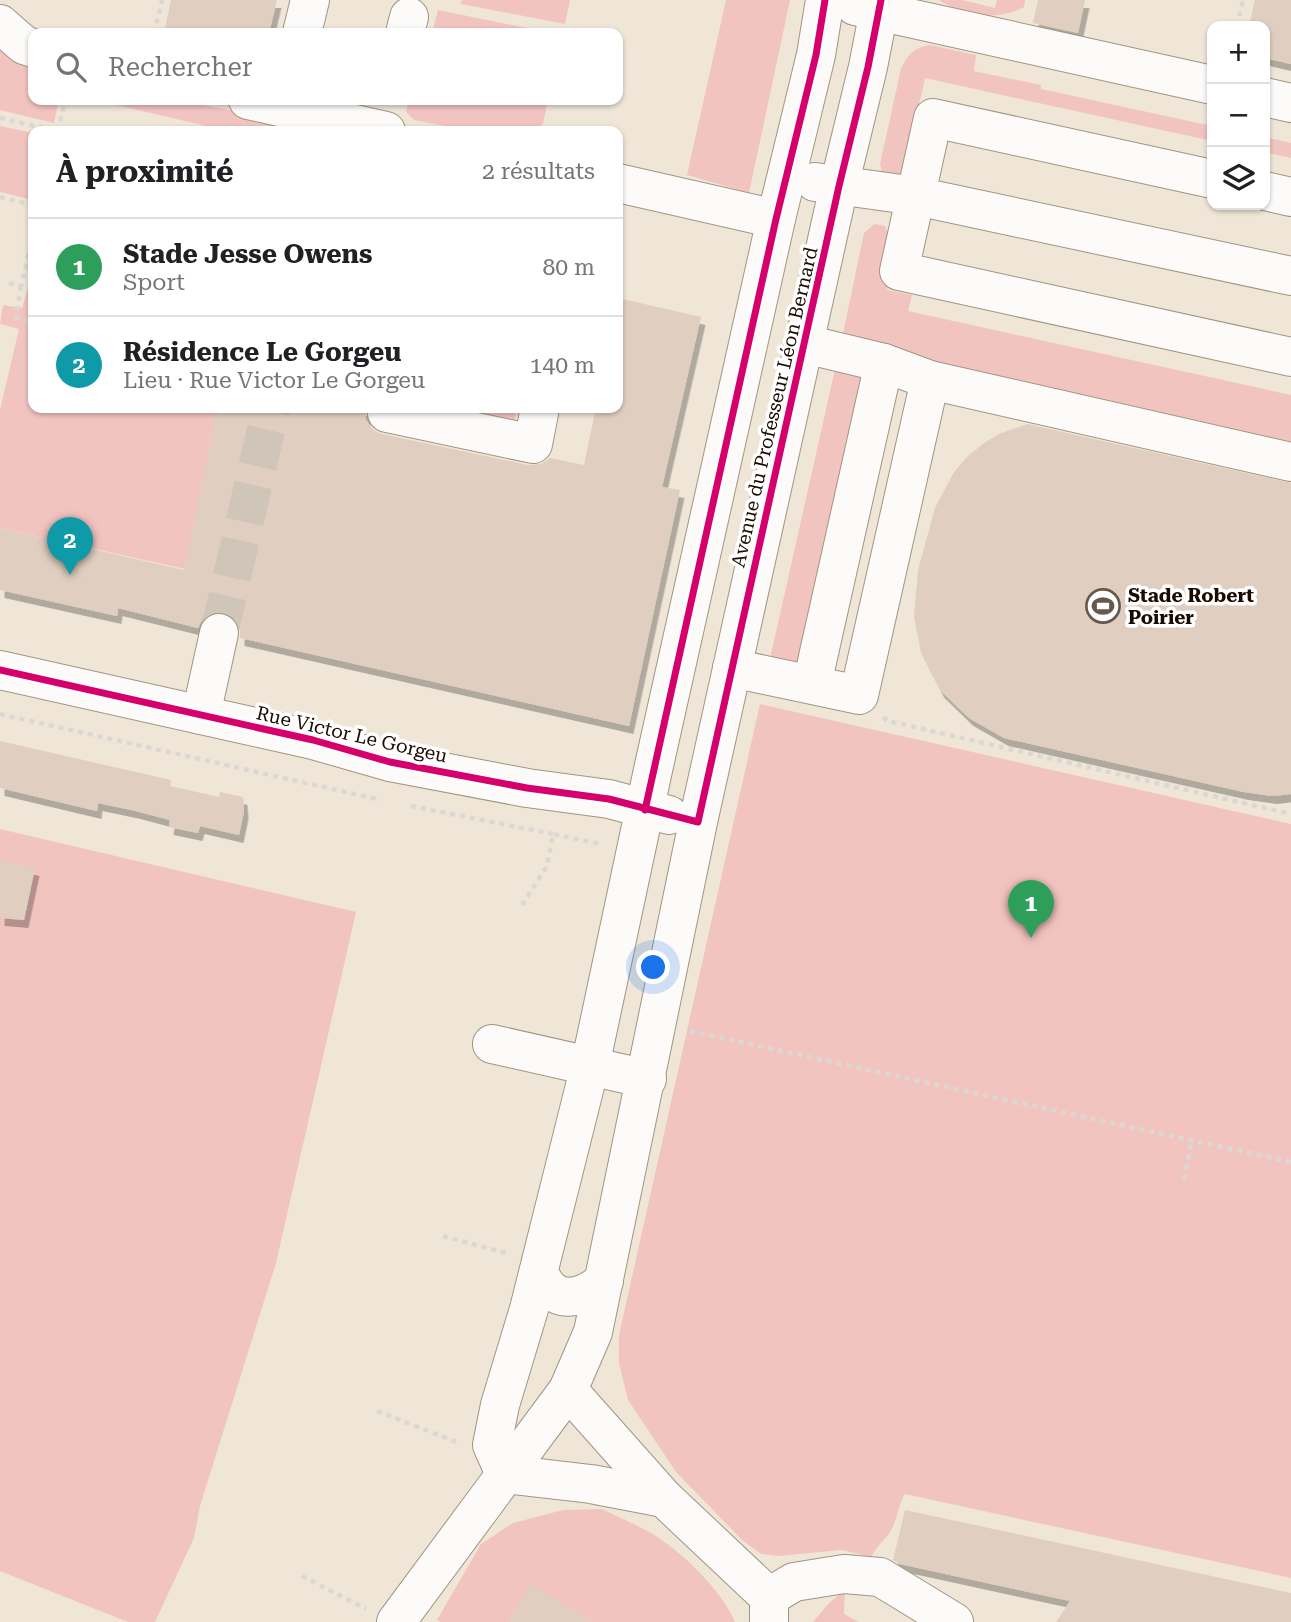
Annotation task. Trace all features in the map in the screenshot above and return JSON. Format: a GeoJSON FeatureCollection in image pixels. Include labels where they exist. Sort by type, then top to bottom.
{"type":"FeatureCollection","features":[{"type":"Feature","properties":{"kind":"street"},"geometry":{"type":"LineString","coordinates":[[303,28],[310,0]]}},
{"type":"Feature","properties":{"kind":"street"},"geometry":{"type":"LineString","coordinates":[[825,0],[880,6],[1208,84]]}},
{"type":"Feature","properties":{"kind":"street","name":"Avenue du Professeur Léon Bernard"},"geometry":{"type":"LineString","coordinates":[[501,1465],[492,1445],[500,1405],[540,1268],[590,1066],[776,219],[816,55],[825,0]]}},
{"type":"Feature","properties":{"kind":"street","name":"Avenue du Professeur Léon Bernard"},"geometry":{"type":"LineString","coordinates":[[397,1621],[501,1465],[568,1390],[593,1332],[698,822],[880,6]]}},
{"type":"Feature","properties":{"kind":"street"},"geometry":{"type":"LineString","coordinates":[[0,24],[28,46]]}},
{"type":"Feature","properties":{"kind":"street"},"geometry":{"type":"LineString","coordinates":[[1270,98],[1291,103]]}},
{"type":"Feature","properties":{"kind":"street"},"geometry":{"type":"LineString","coordinates":[[291,105],[367,126]]}},
{"type":"Feature","properties":{"kind":"street"},"geometry":{"type":"LineString","coordinates":[[386,126],[389,105]]}},
{"type":"Feature","properties":{"kind":"street"},"geometry":{"type":"LineString","coordinates":[[1207,178],[933,118],[899,271],[1291,357]]}},
{"type":"Feature","properties":{"kind":"street"},"geometry":{"type":"LineString","coordinates":[[786,178],[916,196],[1291,276]]}},
{"type":"Feature","properties":{"kind":"street"},"geometry":{"type":"LineString","coordinates":[[623,184],[776,219]]}},
{"type":"Feature","properties":{"kind":"street"},"geometry":{"type":"LineString","coordinates":[[1270,192],[1291,197]]}},
{"type":"Feature","properties":{"kind":"street"},"geometry":{"type":"LineString","coordinates":[[804,344],[884,363],[929,380],[1291,462]]}},
{"type":"Feature","properties":{"kind":"street"},"geometry":{"type":"LineString","coordinates":[[812,684],[884,363]]}},
{"type":"Feature","properties":{"kind":"street"},"geometry":{"type":"LineString","coordinates":[[732,668],[785,681],[812,684],[869,708],[929,380]]}},
{"type":"Feature","properties":{"kind":"street"},"geometry":{"type":"LineString","coordinates":[[387,413],[533,444],[539,413]]}},
{"type":"Feature","properties":{"kind":"street"},"geometry":{"type":"LineString","coordinates":[[201,715],[219,633]]}},
{"type":"Feature","properties":{"kind":"street","name":"Rue Victor Le Gorgeu"},"geometry":{"type":"LineString","coordinates":[[0,670],[313,740],[390,762],[527,788],[608,799],[698,822]]}},
{"type":"Feature","properties":{"kind":"street"},"geometry":{"type":"LineString","coordinates":[[492,1044],[647,1079]]}},
{"type":"Feature","properties":{"kind":"street"},"geometry":{"type":"LineString","coordinates":[[540,1268],[544,1285],[560,1295],[575,1298],[590,1292],[604,1281]]}},
{"type":"Feature","properties":{"kind":"street"},"geometry":{"type":"LineString","coordinates":[[568,1390],[769,1610],[794,1582],[844,1574],[880,1577],[954,1622]]}},
{"type":"Feature","properties":{"kind":"street"},"geometry":{"type":"LineString","coordinates":[[501,1465],[664,1498]]}},
{"type":"Feature","properties":{"kind":"path"},"geometry":{"type":"LineString","coordinates":[[155,28],[162,0]]}},
{"type":"Feature","properties":{"kind":"path"},"geometry":{"type":"LineString","coordinates":[[1238,21],[1243,0]]}},
{"type":"Feature","properties":{"kind":"path"},"geometry":{"type":"LineString","coordinates":[[59,126],[64,105]]}},
{"type":"Feature","properties":{"kind":"path"},"geometry":{"type":"LineString","coordinates":[[0,118],[36,126]]}},
{"type":"Feature","properties":{"kind":"path"},"geometry":{"type":"LineString","coordinates":[[0,197],[28,204]]}},
{"type":"Feature","properties":{"kind":"path"},"geometry":{"type":"LineString","coordinates":[[28,259],[16,317],[28,321]]}},
{"type":"Feature","properties":{"kind":"path"},"geometry":{"type":"LineString","coordinates":[[9,283],[22,286]]}},
{"type":"Feature","properties":{"kind":"path"},"geometry":{"type":"LineString","coordinates":[[869,708],[888,721],[1291,814]]}},
{"type":"Feature","properties":{"kind":"path"},"geometry":{"type":"LineString","coordinates":[[869,708],[888,721]]}},
{"type":"Feature","properties":{"kind":"path"},"geometry":{"type":"LineString","coordinates":[[0,713],[383,800]]}},
{"type":"Feature","properties":{"kind":"path"},"geometry":{"type":"LineString","coordinates":[[409,805],[553,834]]}},
{"type":"Feature","properties":{"kind":"path"},"geometry":{"type":"LineString","coordinates":[[658,1024],[1291,1162]]}},
{"type":"Feature","properties":{"kind":"path"},"geometry":{"type":"LineString","coordinates":[[1184,1179],[1192,1140]]}},
{"type":"Feature","properties":{"kind":"path"},"geometry":{"type":"LineString","coordinates":[[443,1236],[540,1268]]}},
{"type":"Feature","properties":{"kind":"path"},"geometry":{"type":"LineString","coordinates":[[377,1411],[454,1441],[501,1465]]}},
{"type":"Feature","properties":{"kind":"path"},"geometry":{"type":"LineString","coordinates":[[302,1576],[366,1609],[397,1621]]}},
{"type":"Feature","properties":{"kind":"shaded area"},"geometry":{"type":"Polygon","coordinates":[[[462,0],[570,0],[565,24],[461,4],[462,0]]]}},
{"type":"Feature","properties":{"kind":"shaded area"},"geometry":{"type":"Polygon","coordinates":[[[726,0],[790,0],[749,193],[687,175],[726,0]]]}},
{"type":"Feature","properties":{"kind":"shaded area"},"geometry":{"type":"Polygon","coordinates":[[[939,0],[962,0],[995,8],[997,0],[1025,0],[1024,7],[1014,11],[981,15],[958,10],[939,0]]]}},
{"type":"Feature","properties":{"kind":"shaded area"},"geometry":{"type":"Polygon","coordinates":[[[438,10],[526,28],[433,28],[438,10]]]}},
{"type":"Feature","properties":{"kind":"shaded area"},"geometry":{"type":"Polygon","coordinates":[[[0,36],[28,58],[28,105],[58,105],[54,123],[0,110],[0,36]]]}},
{"type":"Feature","properties":{"kind":"shaded area"},"geometry":{"type":"Polygon","coordinates":[[[930,45],[976,55],[974,71],[1041,85],[1041,89],[1207,125],[1207,140],[925,78],[904,171],[900,174],[882,173],[880,164],[901,69],[912,52],[930,45]]]}},
{"type":"Feature","properties":{"kind":"shaded area"},"geometry":{"type":"Polygon","coordinates":[[[116,105],[202,105],[314,126],[206,126],[116,105]]]}},
{"type":"Feature","properties":{"kind":"shaded area"},"geometry":{"type":"Polygon","coordinates":[[[408,105],[547,105],[543,124],[540,126],[445,126],[414,120],[406,112],[408,105]]]}},
{"type":"Feature","properties":{"kind":"shaded area"},"geometry":{"type":"Polygon","coordinates":[[[0,126],[28,132],[28,199],[0,192],[0,126]]]}},
{"type":"Feature","properties":{"kind":"shaded area"},"geometry":{"type":"Polygon","coordinates":[[[1270,138],[1291,143],[1291,158],[1270,153],[1270,138]]]}},
{"type":"Feature","properties":{"kind":"shaded area"},"geometry":{"type":"Polygon","coordinates":[[[874,224],[885,226],[890,239],[881,278],[889,280],[887,290],[912,295],[908,311],[1291,395],[1291,442],[967,370],[842,338],[864,233],[874,224]]]}},
{"type":"Feature","properties":{"kind":"shaded area"},"geometry":{"type":"Polygon","coordinates":[[[28,288],[28,413],[217,413],[185,569],[0,528],[0,410],[19,329],[0,324],[3,305],[22,308],[28,288]]]}},
{"type":"Feature","properties":{"kind":"shaded area"},"geometry":{"type":"Polygon","coordinates":[[[836,365],[863,374],[803,662],[769,663],[836,365]]]}},
{"type":"Feature","properties":{"kind":"shaded area"},"geometry":{"type":"Polygon","coordinates":[[[427,413],[512,413],[516,414],[513,429],[427,413]]]}},
{"type":"Feature","properties":{"kind":"shaded area"},"geometry":{"type":"Polygon","coordinates":[[[760,704],[1291,824],[1291,1578],[905,1494],[890,1532],[871,1557],[842,1550],[778,1556],[761,1554],[742,1540],[676,1472],[628,1400],[619,1363],[619,1335],[760,704]]]}},
{"type":"Feature","properties":{"kind":"shaded area"},"geometry":{"type":"Polygon","coordinates":[[[0,829],[356,912],[276,1263],[200,1506],[194,1538],[155,1622],[128,1622],[0,1571],[0,829]]]}},
{"type":"Feature","properties":{"kind":"shaded area"},"geometry":{"type":"Polygon","coordinates":[[[602,1509],[651,1533],[675,1550],[710,1584],[729,1609],[735,1622],[593,1622],[531,1586],[509,1622],[437,1620],[481,1544],[513,1523],[563,1510],[602,1509]]]}},
{"type":"Feature","properties":{"kind":"shaded area"},"geometry":{"type":"Polygon","coordinates":[[[845,1590],[844,1614],[859,1622],[813,1622],[828,1604],[845,1590]]]}},
{"type":"Feature","properties":{"kind":"building"},"geometry":{"type":"Polygon","coordinates":[[[171,0],[277,0],[270,28],[165,28],[171,0]]]}},
{"type":"Feature","properties":{"kind":"building"},"geometry":{"type":"Polygon","coordinates":[[[1038,0],[1085,0],[1078,33],[1033,23],[1038,0]]]}},
{"type":"Feature","properties":{"kind":"building"},"geometry":{"type":"Polygon","coordinates":[[[1255,0],[1291,0],[1291,64],[1270,59],[1270,21],[1250,21],[1255,0]]]}},
{"type":"Feature","properties":{"kind":"building"},"geometry":{"type":"Polygon","coordinates":[[[623,299],[701,317],[662,487],[680,490],[629,726],[240,638],[240,627],[234,617],[223,612],[213,612],[203,618],[198,628],[118,608],[117,616],[0,590],[0,528],[184,570],[217,413],[366,413],[366,420],[373,430],[382,434],[528,465],[541,464],[550,458],[584,465],[595,413],[623,413],[623,299]]]}},
{"type":"Feature","properties":{"kind":"building","name":"Stade Robert Poirier"},"geometry":{"type":"Polygon","coordinates":[[[1027,424],[1291,483],[1291,794],[1272,796],[1244,792],[1004,738],[969,718],[940,690],[921,653],[914,617],[918,570],[935,508],[954,472],[968,456],[999,434],[1027,424]]]}},
{"type":"Feature","properties":{"kind":"building"},"geometry":{"type":"Polygon","coordinates":[[[0,741],[171,780],[170,786],[219,797],[220,792],[243,797],[244,811],[239,835],[200,826],[198,833],[169,827],[170,820],[136,811],[98,803],[97,811],[0,788],[0,741]]]}},
{"type":"Feature","properties":{"kind":"building"},"geometry":{"type":"Polygon","coordinates":[[[0,860],[35,868],[24,920],[0,918],[0,860]]]}},
{"type":"Feature","properties":{"kind":"building"},"geometry":{"type":"Polygon","coordinates":[[[905,1510],[1291,1593],[1291,1622],[1056,1622],[1070,1601],[900,1564],[893,1560],[905,1510]]]}},
{"type":"Feature","properties":{"kind":"building"},"geometry":{"type":"Polygon","coordinates":[[[531,1585],[593,1622],[509,1622],[531,1585]]]}},
{"type":"Feature","properties":{"kind":"tunnel"},"geometry":{"type":"LineString","coordinates":[[219,633],[270,413]]}},
{"type":"Feature","properties":{"kind":"cycle path"},"geometry":{"type":"LineString","coordinates":[[645,810],[776,219],[816,55],[825,0]]}},
{"type":"Feature","properties":{"kind":"cycle path"},"geometry":{"type":"LineString","coordinates":[[0,670],[313,740],[390,762],[527,788],[609,799],[698,822],[881,0]]}},
{"type":"Feature","properties":{"kind":"place","name":"Résidence Le Gorgeu"},"geometry":{"type":"Point","coordinates":[70,575]}},
{"type":"Feature","properties":{"kind":"place","name":"Stade Robert Poirier"},"geometry":{"type":"Point","coordinates":[1103,606]}},
{"type":"Feature","properties":{"kind":"place","name":"Stade Jesse Owens"},"geometry":{"type":"Point","coordinates":[1031,938]}}]}
